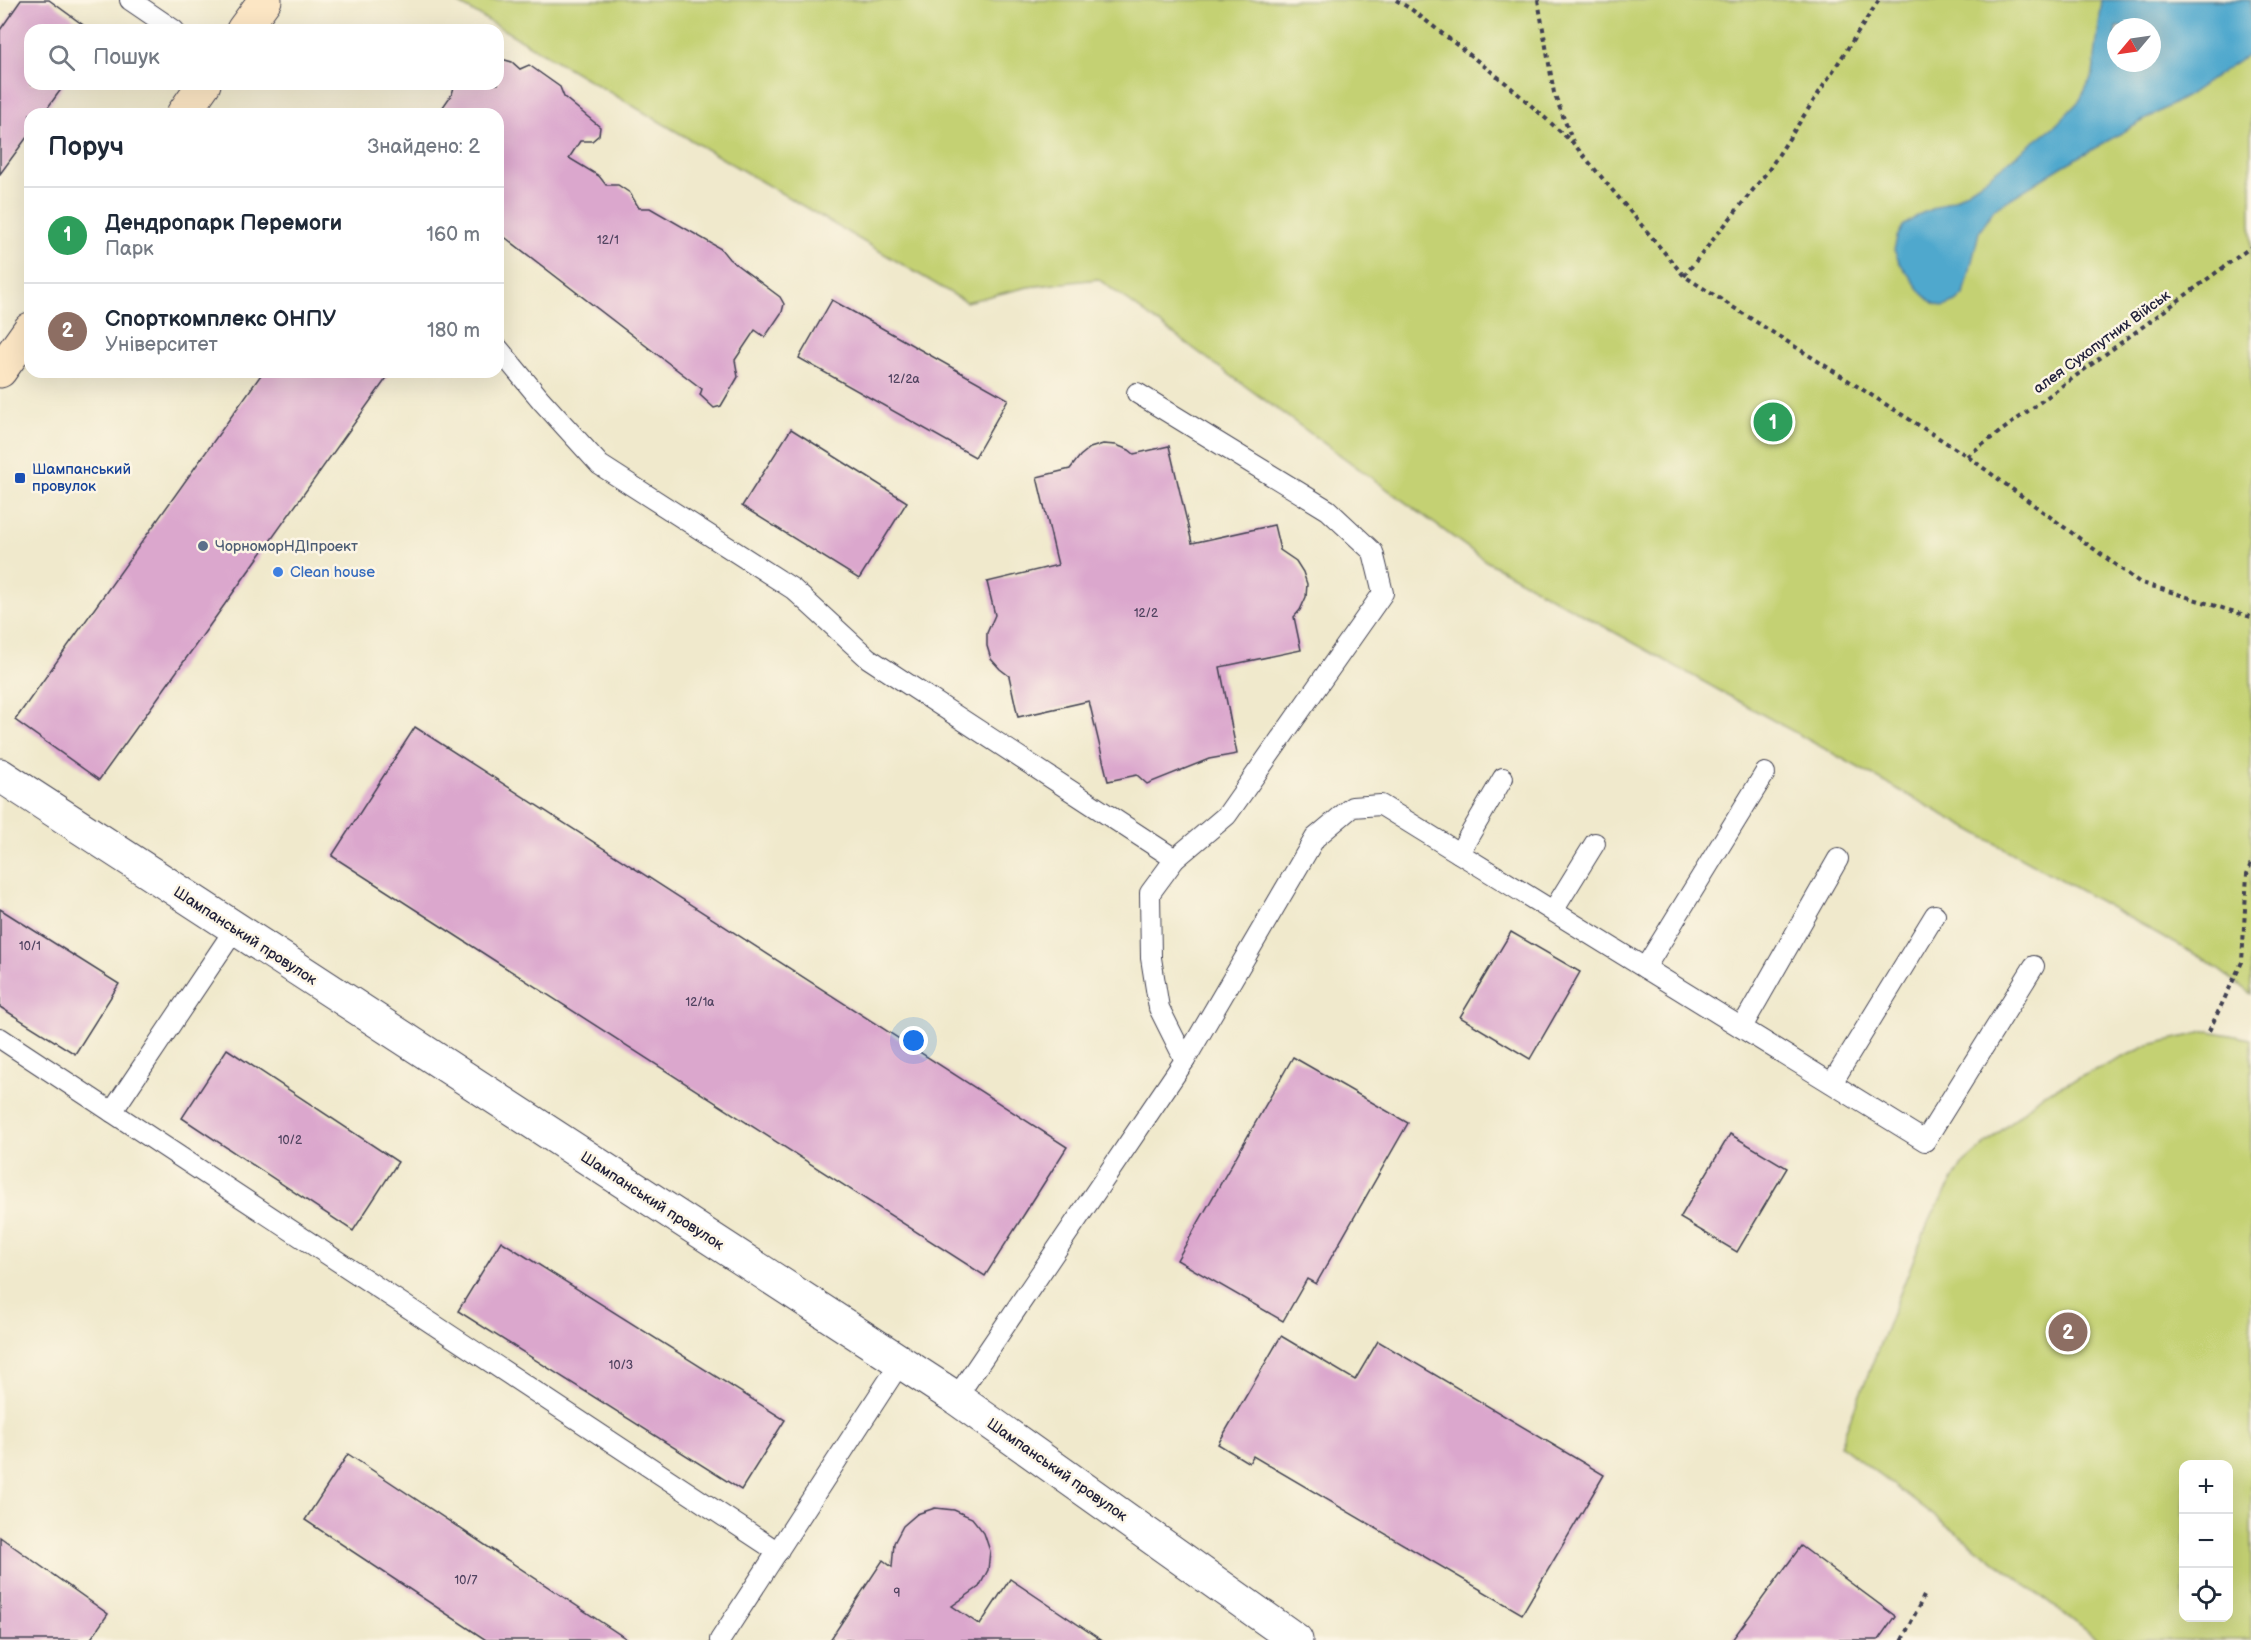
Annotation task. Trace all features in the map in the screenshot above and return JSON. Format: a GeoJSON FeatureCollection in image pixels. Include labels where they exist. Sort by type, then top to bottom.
{"type":"FeatureCollection","features":[{"type":"Feature","properties":{"kind":"main road"},"geometry":{"type":"LineString","coordinates":[[247,24],[265,0]]}},
{"type":"Feature","properties":{"kind":"main road"},"geometry":{"type":"LineString","coordinates":[[0,371],[24,337]]}},
{"type":"Feature","properties":{"kind":"street","name":"Шампанський провулок"},"geometry":{"type":"LineString","coordinates":[[0,775],[956,1398],[1296,1640]]}},
{"type":"Feature","properties":{"kind":"lane"},"geometry":{"type":"LineString","coordinates":[[130,0],[165,24]]}},
{"type":"Feature","properties":{"kind":"lane"},"geometry":{"type":"LineString","coordinates":[[504,355],[600,465],[793,589],[868,658],[1175,859]]}},
{"type":"Feature","properties":{"kind":"lane"},"geometry":{"type":"LineString","coordinates":[[1137,393],[1328,510],[1373,552],[1383,593],[1227,815],[1175,859],[1150,892],[1151,958],[1159,1008],[1185,1060]]}},
{"type":"Feature","properties":{"kind":"lane"},"geometry":{"type":"LineString","coordinates":[[1645,968],[1765,773]]}},
{"type":"Feature","properties":{"kind":"lane"},"geometry":{"type":"LineString","coordinates":[[1459,853],[1503,778]]}},
{"type":"Feature","properties":{"kind":"lane"},"geometry":{"type":"LineString","coordinates":[[956,1398],[1185,1060],[1315,838],[1352,807],[1381,805],[1925,1141],[2034,966]]}},
{"type":"Feature","properties":{"kind":"lane"},"geometry":{"type":"LineString","coordinates":[[1553,911],[1595,843]]}},
{"type":"Feature","properties":{"kind":"lane"},"geometry":{"type":"LineString","coordinates":[[1742,1027],[1838,859]]}},
{"type":"Feature","properties":{"kind":"lane"},"geometry":{"type":"LineString","coordinates":[[1832,1083],[1935,915]]}},
{"type":"Feature","properties":{"kind":"lane"},"geometry":{"type":"LineString","coordinates":[[112,1112],[235,929]]}},
{"type":"Feature","properties":{"kind":"lane"},"geometry":{"type":"LineString","coordinates":[[0,1038],[777,1552]]}},
{"type":"Feature","properties":{"kind":"lane"},"geometry":{"type":"LineString","coordinates":[[720,1640],[900,1363]]}},
{"type":"Feature","properties":{"kind":"path"},"geometry":{"type":"LineString","coordinates":[[1396,0],[1411,9],[1507,84],[1573,143],[1684,276],[1967,456],[2139,582],[2251,617]]}},
{"type":"Feature","properties":{"kind":"path"},"geometry":{"type":"LineString","coordinates":[[1538,0],[1554,93],[1573,143]]}},
{"type":"Feature","properties":{"kind":"path"},"geometry":{"type":"LineString","coordinates":[[1684,276],[1768,171],[1879,0]]}},
{"type":"Feature","properties":{"kind":"path","name":"алея Сухопутних Військ"},"geometry":{"type":"LineString","coordinates":[[1967,456],[2251,247]]}},
{"type":"Feature","properties":{"kind":"path"},"geometry":{"type":"LineString","coordinates":[[2209,1030],[2242,962],[2247,874],[2251,863]]}},
{"type":"Feature","properties":{"kind":"path"},"geometry":{"type":"LineString","coordinates":[[1902,1640],[1923,1596]]}},
{"type":"Feature","properties":{"kind":"green space"},"geometry":{"type":"Polygon","coordinates":[[[453,0],[2251,0],[2251,994],[2207,961],[1486,561],[1098,279],[1028,287],[966,302],[504,30],[504,24],[494,24],[453,0]]]}},
{"type":"Feature","properties":{"kind":"green space"},"geometry":{"type":"Polygon","coordinates":[[[2209,1031],[2251,1039],[2251,1640],[2099,1640],[1840,1445],[1930,1218],[1962,1165],[2042,1095],[2149,1045],[2209,1031]]]}},
{"type":"Feature","properties":{"kind":"water"},"geometry":{"type":"Polygon","coordinates":[[[2102,0],[2251,0],[2251,52],[2187,96],[2063,166],[1994,209],[1979,232],[1964,295],[1956,302],[1944,307],[1933,303],[1922,293],[1899,262],[1894,250],[1903,226],[1920,214],[1955,199],[1981,182],[2057,124],[2080,100],[2093,74],[2102,0]]]}},
{"type":"Feature","properties":{"kind":"building"},"geometry":{"type":"Polygon","coordinates":[[[21,0],[49,0],[82,24],[24,24],[24,90],[61,90],[47,108],[24,108],[24,141],[0,174],[0,30],[21,0]]]}},
{"type":"Feature","properties":{"kind":"building"},"geometry":{"type":"Polygon","coordinates":[[[504,60],[512,62],[520,69],[529,65],[560,87],[564,97],[600,127],[599,135],[592,141],[580,141],[569,158],[599,176],[606,185],[618,185],[630,193],[639,208],[650,208],[721,249],[729,259],[780,297],[784,304],[782,312],[765,337],[755,330],[735,360],[738,377],[721,406],[714,408],[700,395],[702,389],[504,237],[504,108],[442,108],[453,90],[504,90],[504,60]]]}},
{"type":"Feature","properties":{"kind":"building"},"geometry":{"type":"Polygon","coordinates":[[[832,300],[1008,399],[975,457],[799,358],[832,300]]]}},
{"type":"Feature","properties":{"kind":"building","name":"ЧорноморНДІпроект"},"geometry":{"type":"Polygon","coordinates":[[[259,378],[387,378],[99,780],[15,720],[259,378]]]}},
{"type":"Feature","properties":{"kind":"building"},"geometry":{"type":"Polygon","coordinates":[[[791,429],[907,502],[859,579],[742,506],[791,429]]]}},
{"type":"Feature","properties":{"kind":"building"},"geometry":{"type":"Polygon","coordinates":[[[1103,444],[1116,445],[1134,454],[1169,446],[1192,543],[1274,525],[1280,550],[1296,561],[1307,584],[1306,597],[1294,617],[1301,650],[1220,667],[1237,754],[1209,759],[1147,784],[1137,775],[1108,781],[1089,701],[1018,717],[1009,676],[991,659],[987,646],[987,633],[995,615],[987,582],[1058,565],[1037,477],[1070,469],[1090,448],[1103,444]]]}},
{"type":"Feature","properties":{"kind":"building"},"geometry":{"type":"Polygon","coordinates":[[[415,727],[1067,1147],[985,1276],[332,856],[415,727]]]}},
{"type":"Feature","properties":{"kind":"building"},"geometry":{"type":"Polygon","coordinates":[[[0,909],[119,984],[75,1054],[0,1007],[0,909]]]}},
{"type":"Feature","properties":{"kind":"building"},"geometry":{"type":"Polygon","coordinates":[[[1511,932],[1580,972],[1530,1059],[1460,1017],[1511,932]]]}},
{"type":"Feature","properties":{"kind":"building"},"geometry":{"type":"Polygon","coordinates":[[[227,1049],[398,1162],[353,1231],[182,1118],[227,1049]]]}},
{"type":"Feature","properties":{"kind":"building"},"geometry":{"type":"Polygon","coordinates":[[[1293,1057],[1408,1123],[1316,1284],[1307,1279],[1283,1321],[1177,1260],[1293,1057]]]}},
{"type":"Feature","properties":{"kind":"building"},"geometry":{"type":"Polygon","coordinates":[[[1730,1134],[1787,1168],[1737,1252],[1680,1218],[1730,1134]]]}},
{"type":"Feature","properties":{"kind":"building"},"geometry":{"type":"Polygon","coordinates":[[[501,1241],[785,1420],[741,1490],[458,1311],[501,1241]]]}},
{"type":"Feature","properties":{"kind":"building"},"geometry":{"type":"Polygon","coordinates":[[[1281,1336],[1355,1380],[1378,1341],[1604,1475],[1522,1614],[1253,1456],[1249,1463],[1218,1444],[1281,1336]]]}},
{"type":"Feature","properties":{"kind":"building"},"geometry":{"type":"Polygon","coordinates":[[[348,1454],[628,1640],[486,1640],[305,1520],[348,1454]]]}},
{"type":"Feature","properties":{"kind":"building"},"geometry":{"type":"Polygon","coordinates":[[[935,1508],[954,1510],[972,1518],[984,1533],[990,1551],[988,1570],[979,1587],[952,1606],[980,1625],[1010,1579],[1101,1640],[830,1640],[883,1560],[892,1567],[894,1543],[903,1526],[917,1514],[935,1508]]]}},
{"type":"Feature","properties":{"kind":"building"},"geometry":{"type":"Polygon","coordinates":[[[0,1537],[108,1614],[90,1640],[0,1640],[0,1537]]]}},
{"type":"Feature","properties":{"kind":"building"},"geometry":{"type":"Polygon","coordinates":[[[1801,1546],[1895,1616],[1878,1640],[1732,1640],[1801,1546]]]}},
{"type":"Feature","properties":{"kind":"place","name":"Дендропарк Перемоги"},"geometry":{"type":"Point","coordinates":[1773,422]}},
{"type":"Feature","properties":{"kind":"place","name":"Шампанський провулок"},"geometry":{"type":"Point","coordinates":[20,478]}},
{"type":"Feature","properties":{"kind":"place","name":"ЧорноморНДІпроект"},"geometry":{"type":"Point","coordinates":[203,546]}},
{"type":"Feature","properties":{"kind":"place","name":"Clean house"},"geometry":{"type":"Point","coordinates":[278,572]}},
{"type":"Feature","properties":{"kind":"place","name":"Спорткомплекс ОНПУ"},"geometry":{"type":"Point","coordinates":[2068,1332]}}]}
